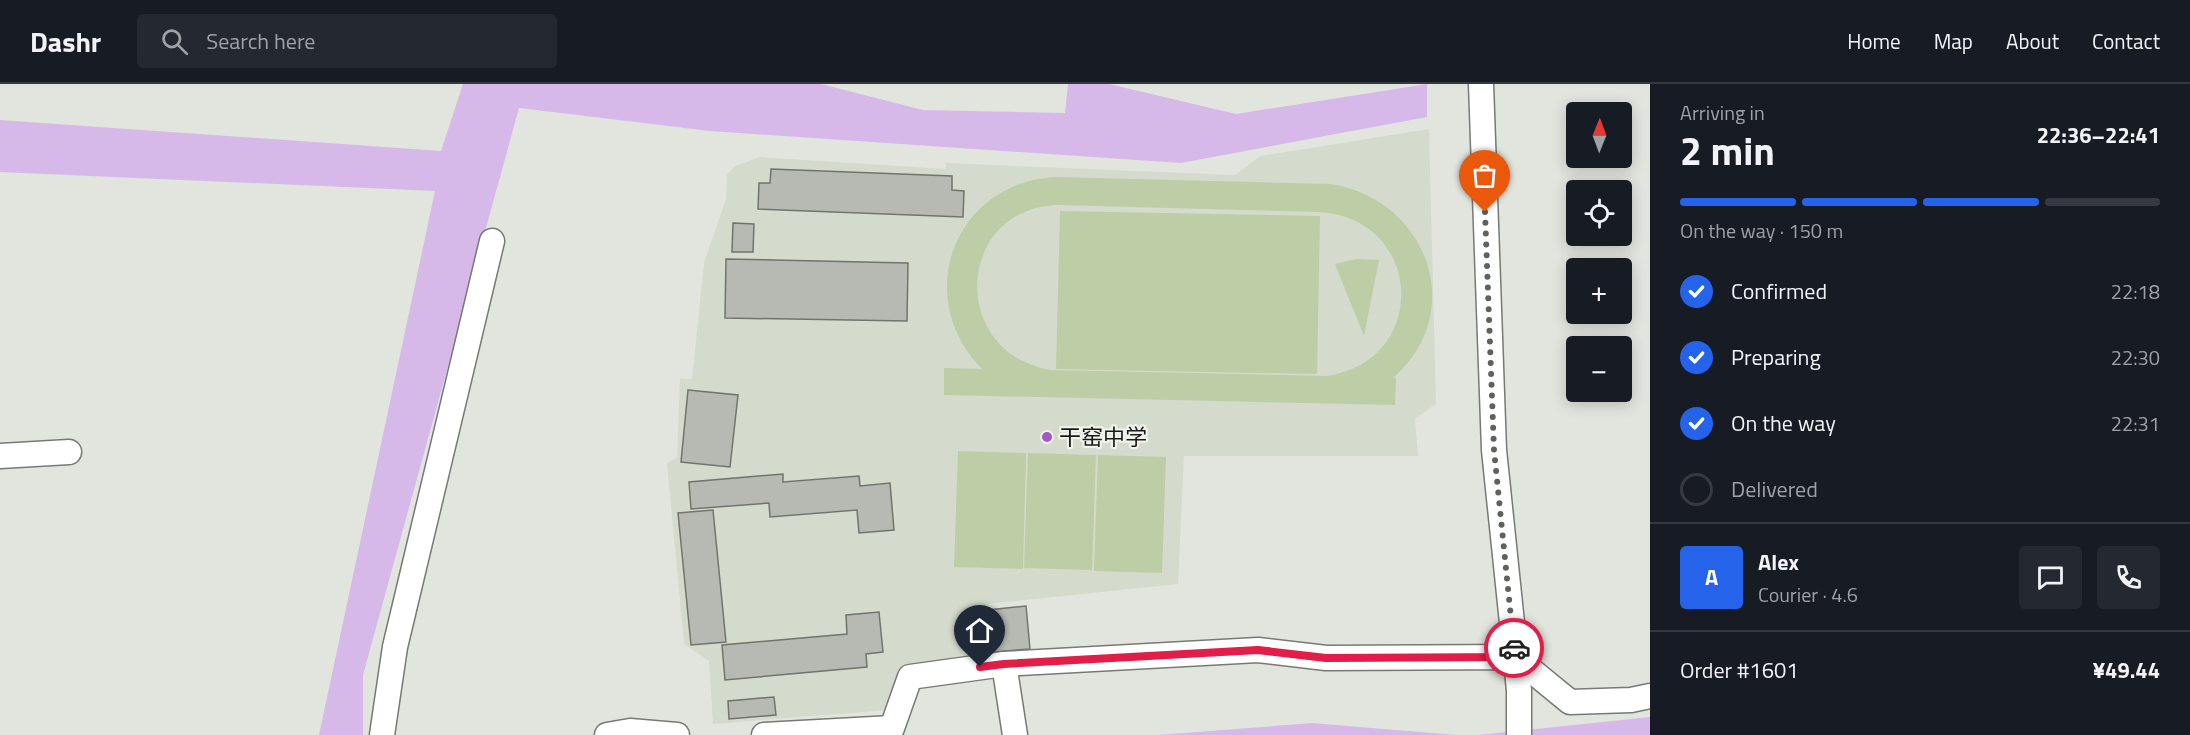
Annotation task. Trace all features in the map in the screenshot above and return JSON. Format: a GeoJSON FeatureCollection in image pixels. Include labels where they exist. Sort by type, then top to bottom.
{"type":"FeatureCollection","features":[{"type":"Feature","properties":{"kind":"street"},"geometry":{"type":"LineString","coordinates":[[1481,84],[1494,450],[1519,690],[1519,735]]}},
{"type":"Feature","properties":{"kind":"street"},"geometry":{"type":"LineString","coordinates":[[382,735],[395,647],[492,241]]}},
{"type":"Feature","properties":{"kind":"street"},"geometry":{"type":"LineString","coordinates":[[0,456],[69,452]]}},
{"type":"Feature","properties":{"kind":"street"},"geometry":{"type":"LineString","coordinates":[[764,735],[892,728],[910,677],[1004,664],[1258,650],[1326,658],[1515,657],[1570,702],[1630,700],[1650,696]]}},
{"type":"Feature","properties":{"kind":"street"},"geometry":{"type":"LineString","coordinates":[[1004,664],[1015,735]]}},
{"type":"Feature","properties":{"kind":"street"},"geometry":{"type":"LineString","coordinates":[[607,735],[630,731],[677,735]]}},
{"type":"Feature","properties":{"kind":"shaded area"},"geometry":{"type":"Polygon","coordinates":[[[463,84],[821,84],[923,110],[1065,113],[1068,84],[1109,84],[1236,114],[1427,84],[1427,117],[1181,163],[710,131],[519,108],[363,675],[363,735],[319,735],[435,191],[0,172],[0,120],[441,151],[463,84]]]}},
{"type":"Feature","properties":{"kind":"shaded area","name":"干窑中学"},"geometry":{"type":"Polygon","coordinates":[[[1429,129],[1436,404],[1415,419],[1418,456],[1184,456],[1178,584],[986,604],[990,656],[902,669],[889,710],[713,724],[709,661],[684,644],[667,463],[677,458],[680,378],[692,379],[704,263],[726,199],[727,175],[735,166],[760,157],[946,169],[946,163],[1235,175],[1260,156],[1429,129]]]}},
{"type":"Feature","properties":{"kind":"shaded area"},"geometry":{"type":"Polygon","coordinates":[[[1650,717],[1650,735],[1479,735],[1650,717]]]}},
{"type":"Feature","properties":{"kind":"shaded area"},"geometry":{"type":"Polygon","coordinates":[[[1312,723],[1456,735],[1159,735],[1312,723]]]}},
{"type":"Feature","properties":{"kind":"green space"},"geometry":{"type":"Polygon","coordinates":[[[1056,177],[1331,184],[1364,194],[1392,211],[1413,235],[1427,262],[1432,292],[1429,322],[1416,351],[1393,378],[1396,378],[1395,405],[944,395],[944,368],[982,369],[961,340],[949,309],[947,278],[954,248],[969,221],[991,199],[1021,184],[1056,177]],[[1058,205],[1024,212],[999,230],[983,254],[977,282],[981,311],[994,337],[1018,358],[1051,370],[1328,376],[1361,364],[1385,344],[1398,318],[1401,290],[1395,262],[1379,238],[1353,220],[1319,212],[1058,205]]]}},
{"type":"Feature","properties":{"kind":"green space"},"geometry":{"type":"Polygon","coordinates":[[[1060,211],[1320,216],[1317,374],[1056,369],[1060,211]]]}},
{"type":"Feature","properties":{"kind":"green space"},"geometry":{"type":"Polygon","coordinates":[[[1356,259],[1379,260],[1364,336],[1335,264],[1356,259]]]}},
{"type":"Feature","properties":{"kind":"green space"},"geometry":{"type":"Polygon","coordinates":[[[958,451],[1026,453],[1023,569],[954,567],[958,451]]]}},
{"type":"Feature","properties":{"kind":"green space"},"geometry":{"type":"Polygon","coordinates":[[[1028,453],[1096,455],[1092,570],[1024,568],[1028,453]]]}},
{"type":"Feature","properties":{"kind":"green space"},"geometry":{"type":"Polygon","coordinates":[[[1098,455],[1166,457],[1162,573],[1094,571],[1098,455]]]}},
{"type":"Feature","properties":{"kind":"building"},"geometry":{"type":"Polygon","coordinates":[[[771,169],[952,176],[952,190],[964,191],[963,217],[758,209],[759,183],[770,183],[771,169]]]}},
{"type":"Feature","properties":{"kind":"building"},"geometry":{"type":"Polygon","coordinates":[[[733,223],[754,224],[753,252],[732,252],[733,223]]]}},
{"type":"Feature","properties":{"kind":"building"},"geometry":{"type":"Polygon","coordinates":[[[726,259],[908,263],[907,321],[725,318],[726,259]]]}},
{"type":"Feature","properties":{"kind":"building"},"geometry":{"type":"Polygon","coordinates":[[[688,390],[738,395],[730,467],[681,462],[688,390]]]}},
{"type":"Feature","properties":{"kind":"building"},"geometry":{"type":"Polygon","coordinates":[[[783,474],[783,482],[859,476],[860,486],[890,483],[894,530],[859,533],[857,510],[770,517],[769,503],[691,509],[689,482],[783,474]]]}},
{"type":"Feature","properties":{"kind":"building"},"geometry":{"type":"Polygon","coordinates":[[[713,510],[726,642],[691,645],[678,513],[713,510]]]}},
{"type":"Feature","properties":{"kind":"building"},"geometry":{"type":"Polygon","coordinates":[[[1026,606],[1030,649],[992,652],[988,610],[1026,606]]]}},
{"type":"Feature","properties":{"kind":"building"},"geometry":{"type":"Polygon","coordinates":[[[879,612],[883,652],[866,654],[867,667],[725,680],[722,645],[847,634],[846,615],[879,612]]]}},
{"type":"Feature","properties":{"kind":"building"},"geometry":{"type":"Polygon","coordinates":[[[774,697],[776,715],[729,719],[728,701],[774,697]]]}},
{"type":"Feature","properties":{"kind":"way so far"},"geometry":{"type":"LineString","coordinates":[[1485,212],[1494,450],[1514,648]]}},
{"type":"Feature","properties":{"kind":"place","name":"干窑中学"},"geometry":{"type":"Point","coordinates":[1047,437]}},
{"type":"Feature","properties":{"kind":"route"},"geometry":{"type":"LineString","coordinates":[[980,667],[1258,650],[1326,658],[1515,657],[1514,648]]}}]}
